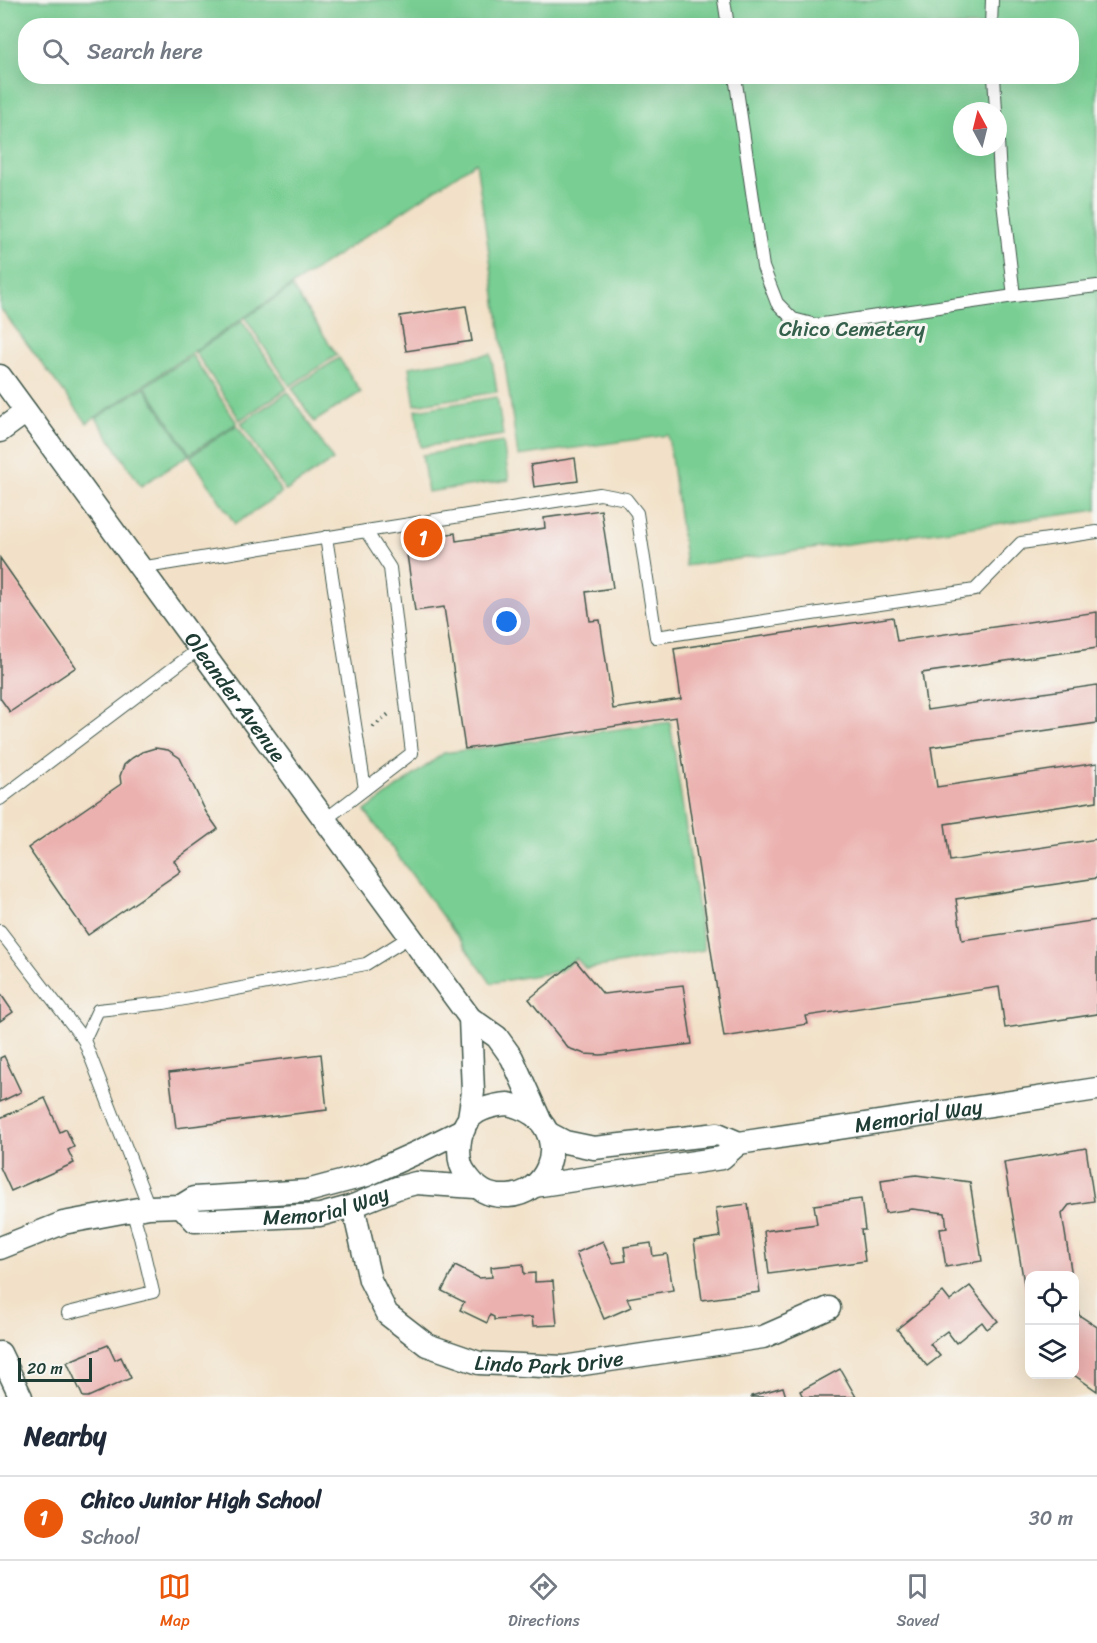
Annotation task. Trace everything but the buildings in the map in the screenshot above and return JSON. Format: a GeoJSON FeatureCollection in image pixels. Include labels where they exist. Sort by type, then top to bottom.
{"type":"FeatureCollection","features":[{"type":"Feature","properties":{"kind":"street","name":"Oleander Avenue"},"geometry":{"type":"LineString","coordinates":[[0,376],[470,1018],[497,1037],[512,1058],[543,1126]]}},
{"type":"Feature","properties":{"kind":"street"},"geometry":{"type":"LineString","coordinates":[[0,431],[26,412]]}},
{"type":"Feature","properties":{"kind":"street"},"geometry":{"type":"LineString","coordinates":[[467,1124],[494,1106],[508,1104],[522,1107],[543,1126],[550,1140],[551,1154],[548,1168],[540,1181],[529,1190],[515,1196],[500,1197],[475,1187],[462,1170],[459,1154],[460,1138],[467,1124],[473,1092],[470,1018]]}},
{"type":"Feature","properties":{"kind":"street","name":"Memorial Way"},"geometry":{"type":"LineString","coordinates":[[543,1126],[565,1142],[594,1148],[718,1134],[739,1143],[1097,1089]]}},
{"type":"Feature","properties":{"kind":"street","name":"Memorial Way"},"geometry":{"type":"LineString","coordinates":[[0,1248],[63,1222],[140,1209],[181,1206],[194,1198],[307,1191],[367,1175],[418,1152],[467,1124]]}},
{"type":"Feature","properties":{"kind":"street","name":"Memorial Way"},"geometry":{"type":"LineString","coordinates":[[534,1186],[722,1158],[739,1143]]}},
{"type":"Feature","properties":{"kind":"street","name":"Memorial Way"},"geometry":{"type":"LineString","coordinates":[[181,1206],[195,1221],[320,1215],[354,1206],[388,1191],[416,1183],[475,1187]]}},
{"type":"Feature","properties":{"kind":"street","name":"Lindo Park Drive"},"geometry":{"type":"LineString","coordinates":[[354,1206],[370,1280],[387,1314],[427,1345],[480,1363],[563,1367],[763,1337],[829,1308]]}},
{"type":"Feature","properties":{"kind":"street"},"geometry":{"type":"LineString","coordinates":[[0,1353],[21,1397]]}},
{"type":"Feature","properties":{"kind":"lane"},"geometry":{"type":"LineString","coordinates":[[724,0],[727,18]]}},
{"type":"Feature","properties":{"kind":"lane"},"geometry":{"type":"LineString","coordinates":[[991,18],[992,0]]}},
{"type":"Feature","properties":{"kind":"lane"},"geometry":{"type":"LineString","coordinates":[[736,84],[763,267],[777,303],[793,319],[816,325],[1097,286]]}},
{"type":"Feature","properties":{"kind":"lane"},"geometry":{"type":"LineString","coordinates":[[994,84],[995,102]]}},
{"type":"Feature","properties":{"kind":"lane"},"geometry":{"type":"LineString","coordinates":[[999,156],[1014,296]]}},
{"type":"Feature","properties":{"kind":"lane"},"geometry":{"type":"LineString","coordinates":[[140,568],[600,494],[626,499],[637,513],[656,637],[975,590],[1021,543],[1097,532]]}},
{"type":"Feature","properties":{"kind":"lane"},"geometry":{"type":"LineString","coordinates":[[326,819],[412,753],[390,568],[366,531]]}},
{"type":"Feature","properties":{"kind":"lane"},"geometry":{"type":"LineString","coordinates":[[327,537],[365,789]]}},
{"type":"Feature","properties":{"kind":"lane"},"geometry":{"type":"LineString","coordinates":[[0,799],[200,648]]}},
{"type":"Feature","properties":{"kind":"lane"},"geometry":{"type":"LineString","coordinates":[[0,931],[84,1040],[140,1209],[140,1237],[153,1292],[68,1313]]}},
{"type":"Feature","properties":{"kind":"lane"},"geometry":{"type":"LineString","coordinates":[[84,1040],[98,1010],[164,1004],[366,964],[411,936]]}},
{"type":"Feature","properties":{"kind":"path"},"geometry":{"type":"LineString","coordinates":[[365,734],[396,709]]}},
{"type":"Feature","properties":{"kind":"green space","name":"Chico Cemetery"},"geometry":{"type":"Polygon","coordinates":[[[0,0],[1097,0],[1097,510],[686,566],[668,435],[518,456],[476,162],[87,423],[0,308],[0,0]]]}},
{"type":"Feature","properties":{"kind":"green space"},"geometry":{"type":"Polygon","coordinates":[[[292,287],[337,355],[290,386],[245,318],[292,287]]]}},
{"type":"Feature","properties":{"kind":"green space"},"geometry":{"type":"Polygon","coordinates":[[[242,321],[287,389],[240,420],[195,352],[242,321]]]}},
{"type":"Feature","properties":{"kind":"green space"},"geometry":{"type":"Polygon","coordinates":[[[491,354],[497,392],[415,405],[409,367],[491,354]]]}},
{"type":"Feature","properties":{"kind":"green space"},"geometry":{"type":"Polygon","coordinates":[[[192,355],[237,423],[190,454],[145,386],[192,355]]]}},
{"type":"Feature","properties":{"kind":"green space"},"geometry":{"type":"Polygon","coordinates":[[[339,358],[361,392],[314,422],[292,388],[339,358]]]}},
{"type":"Feature","properties":{"kind":"green space"},"geometry":{"type":"Polygon","coordinates":[[[144,387],[189,455],[141,486],[96,418],[144,387]]]}},
{"type":"Feature","properties":{"kind":"green space"},"geometry":{"type":"Polygon","coordinates":[[[288,392],[333,460],[286,491],[241,423],[288,392]]]}},
{"type":"Feature","properties":{"kind":"green space"},"geometry":{"type":"Polygon","coordinates":[[[497,397],[503,435],[421,447],[416,410],[497,397]]]}},
{"type":"Feature","properties":{"kind":"green space"},"geometry":{"type":"Polygon","coordinates":[[[237,425],[282,493],[235,524],[190,456],[237,425]]]}},
{"type":"Feature","properties":{"kind":"green space"},"geometry":{"type":"Polygon","coordinates":[[[503,442],[509,480],[428,492],[422,455],[503,442]]]}},
{"type":"Feature","properties":{"kind":"green space"},"geometry":{"type":"Polygon","coordinates":[[[670,722],[704,950],[586,969],[576,958],[560,971],[491,983],[365,811],[444,753],[670,722]]]}},
{"type":"Feature","properties":{"kind":"place","name":"Chico Junior High School"},"geometry":{"type":"Point","coordinates":[423,538]}}]}
